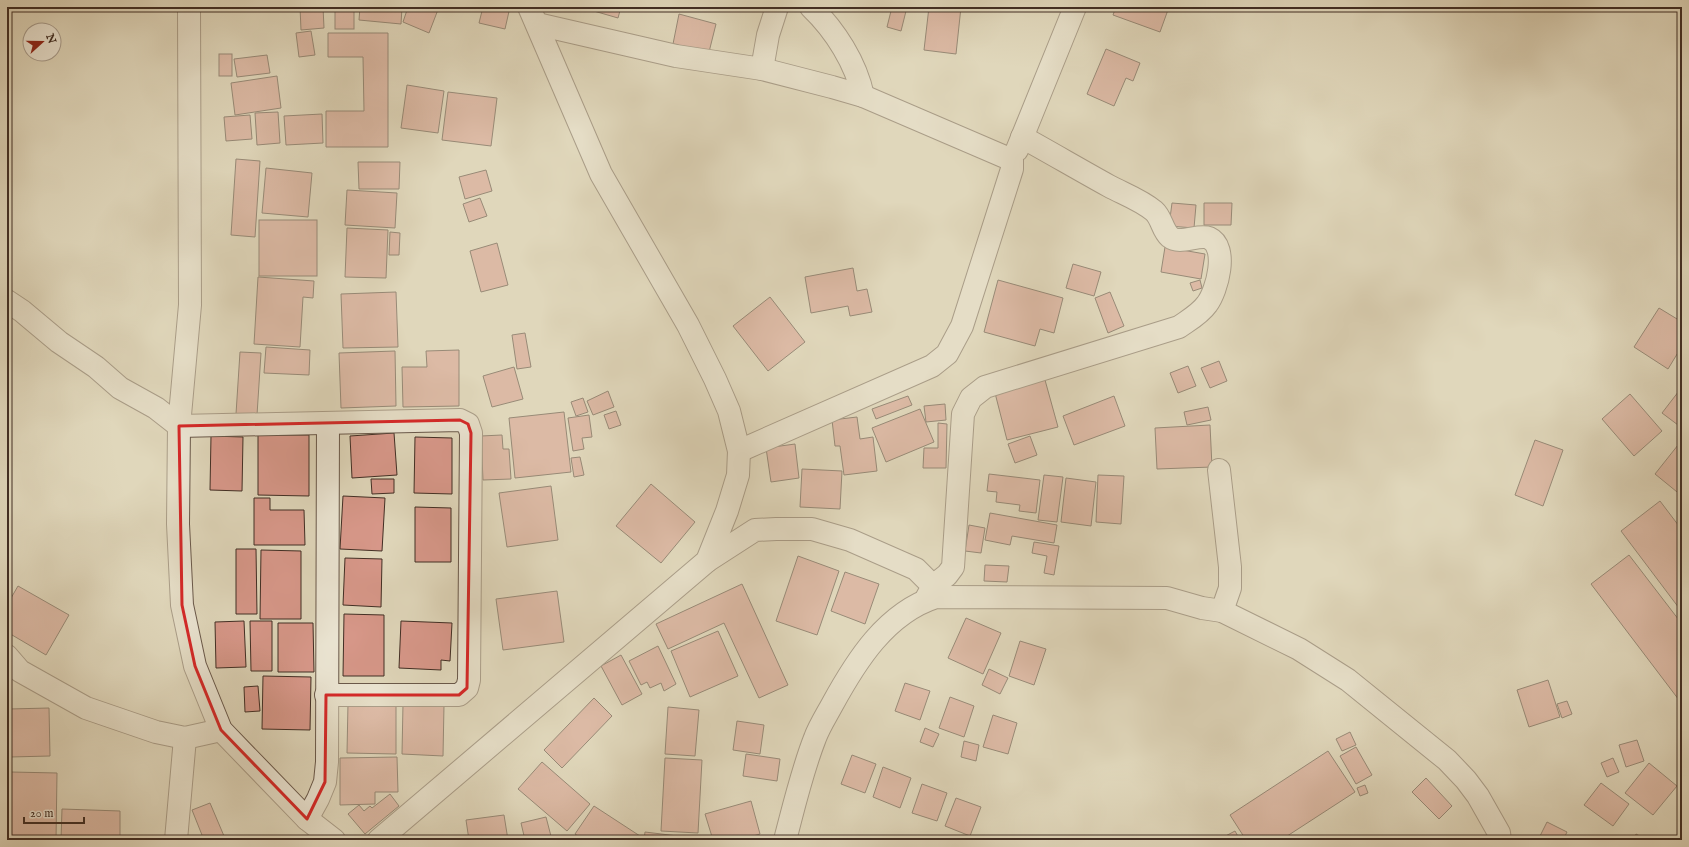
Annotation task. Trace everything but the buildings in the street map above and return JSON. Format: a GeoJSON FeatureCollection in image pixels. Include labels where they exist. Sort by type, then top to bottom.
{"type":"FeatureCollection","features":[{"type":"Feature","properties":{"kind":"street"},"geometry":{"type":"LineString","coordinates":[[189,7],[190,305],[179,426],[178,524],[182,605],[196,666],[221,730],[307,819],[334,840]]}},
{"type":"Feature","properties":{"kind":"street"},"geometry":{"type":"LineString","coordinates":[[762,69],[768,35],[777,7]]}},
{"type":"Feature","properties":{"kind":"street"},"geometry":{"type":"LineString","coordinates":[[811,7],[828,26],[841,46],[860,83],[863,96]]}},
{"type":"Feature","properties":{"kind":"street"},"geometry":{"type":"LineString","coordinates":[[739,451],[932,366],[947,354],[962,326],[1012,169],[1012,160],[1075,7]]}},
{"type":"Feature","properties":{"kind":"street"},"geometry":{"type":"LineString","coordinates":[[533,16],[676,56],[762,69],[863,96],[1012,160]]}},
{"type":"Feature","properties":{"kind":"street"},"geometry":{"type":"LineString","coordinates":[[533,16],[601,174],[688,325],[729,411],[739,451],[738,475],[727,511],[707,561]]}},
{"type":"Feature","properties":{"kind":"street"},"geometry":{"type":"LineString","coordinates":[[785,840],[803,773],[816,736],[840,691],[868,647],[889,625],[929,593],[953,568],[963,414],[971,398],[985,387],[1179,327],[1198,315],[1208,303],[1214,289],[1220,262],[1219,249],[1214,241],[1207,237],[1175,239],[1170,237],[1156,212],[1145,204],[1083,172],[1022,136]]}},
{"type":"Feature","properties":{"kind":"street"},"geometry":{"type":"LineString","coordinates":[[7,301],[22,311],[59,342],[96,367],[120,388],[156,408],[179,426],[460,420],[468,424],[471,434],[471,441],[470,680],[467,688],[459,695],[326,695]]}},
{"type":"Feature","properties":{"kind":"street"},"geometry":{"type":"LineString","coordinates":[[307,819],[325,782],[327,762],[328,423]]}},
{"type":"Feature","properties":{"kind":"street"},"geometry":{"type":"LineString","coordinates":[[1219,470],[1230,567],[1230,588],[1222,611]]}},
{"type":"Feature","properties":{"kind":"street"},"geometry":{"type":"LineString","coordinates":[[379,840],[707,561],[755,530],[776,529],[812,529],[850,540],[916,569],[929,593],[936,597],[1167,598],[1202,608],[1222,611],[1299,649],[1348,680],[1382,706],[1415,736],[1447,760],[1466,780],[1478,796],[1496,827],[1500,840]]}},
{"type":"Feature","properties":{"kind":"street"},"geometry":{"type":"LineString","coordinates":[[11,668],[86,708],[156,732],[185,738],[221,730]]}},
{"type":"Feature","properties":{"kind":"street"},"geometry":{"type":"LineString","coordinates":[[176,840],[185,738]]}},
{"type":"Feature","properties":{"kind":"highlighted area"},"geometry":{"type":"Polygon","coordinates":[[[460,420],[468,424],[471,433],[467,688],[459,695],[326,695],[325,782],[307,819],[221,730],[195,666],[182,605],[179,426],[460,420]]]}}]}
